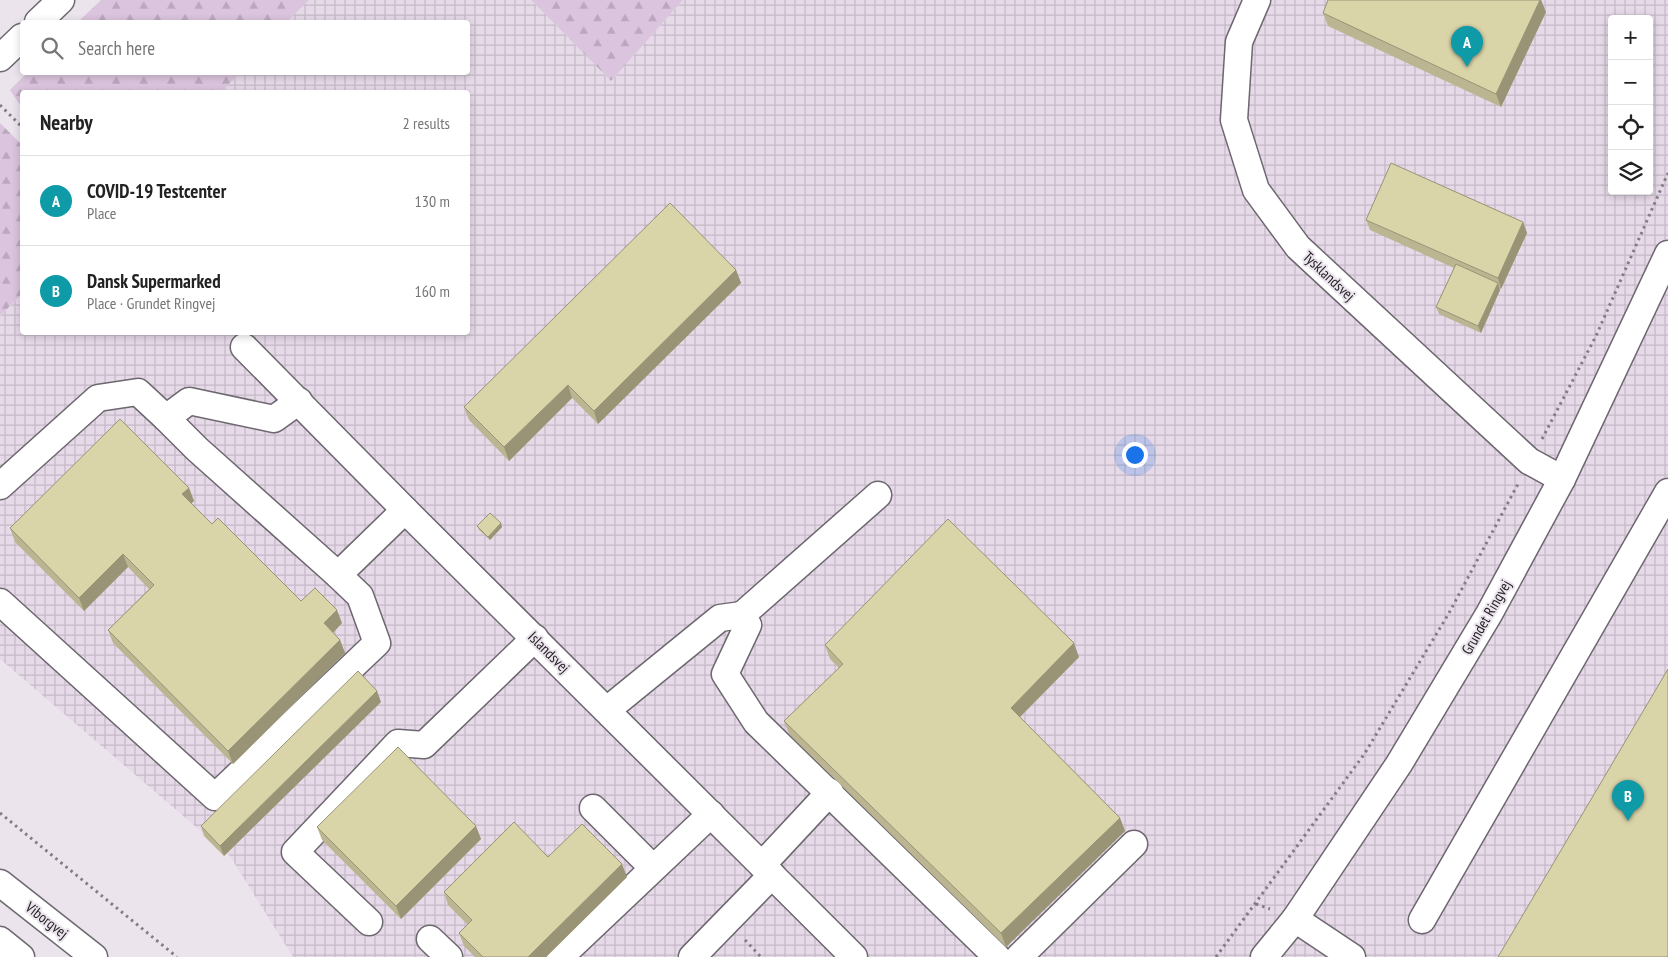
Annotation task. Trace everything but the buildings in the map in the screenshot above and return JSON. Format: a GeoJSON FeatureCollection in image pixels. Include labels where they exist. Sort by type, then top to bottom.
{"type":"FeatureCollection","features":[{"type":"Feature","properties":{"kind":"street"},"geometry":{"type":"LineString","coordinates":[[40,20],[61,0]]}},
{"type":"Feature","properties":{"kind":"street","name":"Tysklandsvej"},"geometry":{"type":"LineString","coordinates":[[1257,0],[1239,42],[1234,120],[1256,190],[1298,247],[1530,461],[1562,478]]}},
{"type":"Feature","properties":{"kind":"street"},"geometry":{"type":"LineString","coordinates":[[0,58],[20,39]]}},
{"type":"Feature","properties":{"kind":"street","name":"Grundet Ringvej"},"geometry":{"type":"LineString","coordinates":[[1264,957],[1295,919],[1399,764],[1489,614],[1562,478],[1668,254]]}},
{"type":"Feature","properties":{"kind":"street","name":"Islandsvej"},"geometry":{"type":"LineString","coordinates":[[244,346],[854,957]]}},
{"type":"Feature","properties":{"kind":"street"},"geometry":{"type":"LineString","coordinates":[[0,486],[98,398],[138,392],[197,449],[360,596],[377,643],[216,797],[0,602]]}},
{"type":"Feature","properties":{"kind":"street"},"geometry":{"type":"LineString","coordinates":[[166,418],[189,401],[274,419],[298,401]]}},
{"type":"Feature","properties":{"kind":"street"},"geometry":{"type":"LineString","coordinates":[[1422,920],[1668,492]]}},
{"type":"Feature","properties":{"kind":"street"},"geometry":{"type":"LineString","coordinates":[[607,710],[720,618],[742,615],[878,495]]}},
{"type":"Feature","properties":{"kind":"street"},"geometry":{"type":"LineString","coordinates":[[338,575],[406,510]]}},
{"type":"Feature","properties":{"kind":"street"},"geometry":{"type":"LineString","coordinates":[[742,615],[748,625],[725,674],[756,722],[830,792],[997,957]]}},
{"type":"Feature","properties":{"kind":"street"},"geometry":{"type":"LineString","coordinates":[[368,922],[295,852],[398,743],[424,745],[535,638]]}},
{"type":"Feature","properties":{"kind":"street"},"geometry":{"type":"LineString","coordinates":[[692,957],[767,870],[830,792]]}},
{"type":"Feature","properties":{"kind":"street"},"geometry":{"type":"LineString","coordinates":[[593,808],[654,868]]}},
{"type":"Feature","properties":{"kind":"street"},"geometry":{"type":"LineString","coordinates":[[560,957],[711,814]]}},
{"type":"Feature","properties":{"kind":"street"},"geometry":{"type":"LineString","coordinates":[[1019,957],[1134,844]]}},
{"type":"Feature","properties":{"kind":"street","name":"Viborgvej"},"geometry":{"type":"LineString","coordinates":[[0,883],[94,957]]}},
{"type":"Feature","properties":{"kind":"street"},"geometry":{"type":"LineString","coordinates":[[1295,919],[1352,957]]}},
{"type":"Feature","properties":{"kind":"street"},"geometry":{"type":"LineString","coordinates":[[430,939],[449,957]]}},
{"type":"Feature","properties":{"kind":"street"},"geometry":{"type":"LineString","coordinates":[[0,940],[21,957]]}},
{"type":"Feature","properties":{"kind":"path"},"geometry":{"type":"LineString","coordinates":[[0,105],[20,125]]}},
{"type":"Feature","properties":{"kind":"path"},"geometry":{"type":"LineString","coordinates":[[1216,957],[1365,753],[1449,614],[1596,336],[1668,173]]}},
{"type":"Feature","properties":{"kind":"path"},"geometry":{"type":"LineString","coordinates":[[0,812],[177,957]]}},
{"type":"Feature","properties":{"kind":"shaded area"},"geometry":{"type":"Polygon","coordinates":[[[309,0],[531,0],[611,81],[683,0],[1668,0],[1668,957],[293,957],[230,856],[0,659],[0,316],[20,296],[20,335],[470,335],[470,90],[223,90],[238,75],[470,75],[470,20],[289,20],[309,0]]]}},
{"type":"Feature","properties":{"kind":"green space"},"geometry":{"type":"Polygon","coordinates":[[[101,0],[309,0],[289,20],[80,20],[101,0]]]}},
{"type":"Feature","properties":{"kind":"green space"},"geometry":{"type":"Polygon","coordinates":[[[531,0],[683,0],[611,81],[531,0]]]}},
{"type":"Feature","properties":{"kind":"green space"},"geometry":{"type":"Polygon","coordinates":[[[25,75],[238,75],[223,90],[20,90],[20,105],[10,90],[25,75]]]}},
{"type":"Feature","properties":{"kind":"green space"},"geometry":{"type":"Polygon","coordinates":[[[0,123],[20,143],[20,296],[0,316],[0,123]]]}},
{"type":"Feature","properties":{"kind":"place","name":"COVID-19 Testcenter"},"geometry":{"type":"Point","coordinates":[1467,67]}},
{"type":"Feature","properties":{"kind":"place","name":"Dansk Supermarked"},"geometry":{"type":"Point","coordinates":[1628,821]}}]}
